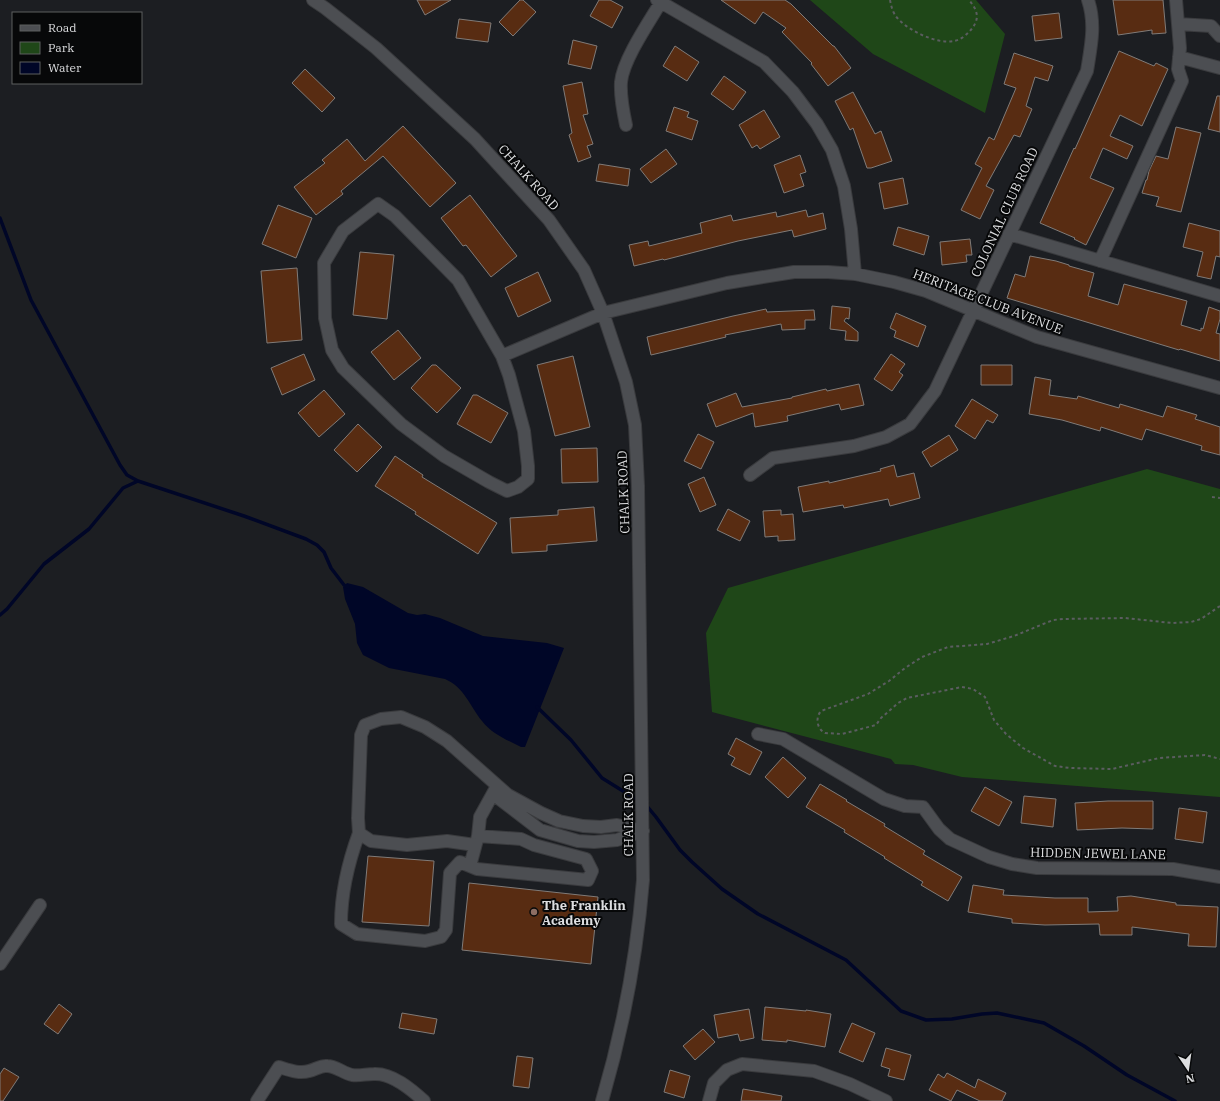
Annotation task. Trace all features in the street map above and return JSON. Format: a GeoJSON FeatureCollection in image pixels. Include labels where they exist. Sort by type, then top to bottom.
{"type":"FeatureCollection","features":[{"type":"Feature","properties":{"kind":"street","name":"CHALK ROAD"},"geometry":{"type":"LineString","coordinates":[[313,0],[376,48],[475,139],[549,220],[584,270],[603,313],[626,382],[635,425],[638,486],[643,880],[629,993],[602,1101]]}},
{"type":"Feature","properties":{"kind":"street","name":"COLONIAL CLUB ROAD"},"geometry":{"type":"LineString","coordinates":[[750,475],[774,458],[854,446],[886,437],[910,424],[935,392],[1087,71],[1093,38],[1092,12],[1088,0]]}},
{"type":"Feature","properties":{"kind":"street"},"geometry":{"type":"LineString","coordinates":[[1100,261],[1182,81],[1178,69],[1180,48],[1176,0]]}},
{"type":"Feature","properties":{"kind":"street"},"geometry":{"type":"LineString","coordinates":[[626,125],[622,106],[621,88],[624,70],[659,1],[764,62],[793,92],[817,124],[832,150],[844,186],[851,229],[855,274]]}},
{"type":"Feature","properties":{"kind":"street"},"geometry":{"type":"LineString","coordinates":[[1178,24],[1211,26],[1220,36]]}},
{"type":"Feature","properties":{"kind":"street"},"geometry":{"type":"LineString","coordinates":[[1179,57],[1220,68]]}},
{"type":"Feature","properties":{"kind":"street"},"geometry":{"type":"LineString","coordinates":[[378,204],[396,216],[458,280],[502,356],[509,375],[524,431],[528,466],[528,479],[518,487],[506,491],[444,456],[401,424],[343,368],[332,350],[325,318],[324,263],[343,231],[378,204]]}},
{"type":"Feature","properties":{"kind":"street"},"geometry":{"type":"LineString","coordinates":[[1009,234],[1220,296]]}},
{"type":"Feature","properties":{"kind":"street","name":"HERITAGE CLUB AVENUE"},"geometry":{"type":"LineString","coordinates":[[502,356],[603,313],[727,283],[786,273],[828,272],[855,274],[894,282],[926,291],[973,312],[1036,337],[1220,388]]}},
{"type":"Feature","properties":{"kind":"street"},"geometry":{"type":"LineString","coordinates":[[359,833],[371,841],[407,845],[447,841],[521,839],[534,845],[586,859],[592,871],[588,880],[477,869],[460,862],[450,873],[446,930],[440,937],[425,941],[357,934],[341,924],[341,906],[350,858],[359,833],[358,818],[361,735],[365,725],[381,720],[401,717],[425,727],[447,741],[496,790],[540,830],[578,841],[594,842],[617,840],[643,831]]}},
{"type":"Feature","properties":{"kind":"street","name":"HIDDEN JEWEL LANE"},"geometry":{"type":"LineString","coordinates":[[758,734],[783,739],[884,799],[905,806],[923,807],[939,829],[950,839],[990,857],[1012,864],[1037,868],[1173,869],[1220,877]]}},
{"type":"Feature","properties":{"kind":"street"},"geometry":{"type":"LineString","coordinates":[[496,790],[559,821],[583,826],[601,827],[617,825],[643,831]]}},
{"type":"Feature","properties":{"kind":"street"},"geometry":{"type":"LineString","coordinates":[[470,866],[480,817],[496,790]]}},
{"type":"Feature","properties":{"kind":"street"},"geometry":{"type":"LineString","coordinates":[[588,864],[594,842]]}},
{"type":"Feature","properties":{"kind":"street"},"geometry":{"type":"LineString","coordinates":[[0,964],[40,905]]}},
{"type":"Feature","properties":{"kind":"street"},"geometry":{"type":"LineString","coordinates":[[709,1101],[714,1083],[727,1070],[742,1064],[814,1071],[850,1084],[886,1101]]}},
{"type":"Feature","properties":{"kind":"street"},"geometry":{"type":"LineString","coordinates":[[257,1101],[279,1067],[299,1072],[310,1071],[325,1065],[332,1066],[350,1075],[360,1076],[375,1074],[391,1078],[404,1084],[424,1101]]}},
{"type":"Feature","properties":{"kind":"path"},"geometry":{"type":"LineString","coordinates":[[890,0],[894,14],[901,22],[922,35],[941,41],[954,42],[966,36],[975,26],[977,21],[975,6],[969,0]]}},
{"type":"Feature","properties":{"kind":"path"},"geometry":{"type":"LineString","coordinates":[[1212,497],[1220,498]]}},
{"type":"Feature","properties":{"kind":"path"},"geometry":{"type":"LineString","coordinates":[[1220,606],[1201,619],[1191,622],[1172,623],[1125,618],[1063,618],[1053,620],[1014,636],[987,644],[948,647],[922,657],[868,694],[821,711],[817,720],[818,727],[825,733],[842,734],[852,732],[876,725],[881,718],[898,703],[907,698],[962,687],[973,689],[985,697],[994,720],[1006,734],[1023,748],[1055,766],[1070,768],[1112,769],[1159,758],[1206,755],[1220,759]]}},
{"type":"Feature","properties":{"kind":"green space"},"geometry":{"type":"Polygon","coordinates":[[[810,0],[976,0],[1005,34],[985,113],[873,54],[810,0]]]}},
{"type":"Feature","properties":{"kind":"green space"},"geometry":{"type":"Polygon","coordinates":[[[1147,469],[1220,489],[1220,797],[962,777],[913,765],[895,764],[891,759],[712,712],[706,633],[728,588],[1147,469]]]}},
{"type":"Feature","properties":{"kind":"water"},"geometry":{"type":"Polygon","coordinates":[[[347,583],[363,587],[408,613],[417,615],[425,614],[440,618],[483,636],[547,643],[564,648],[525,747],[521,747],[510,742],[490,730],[466,697],[452,682],[445,679],[389,668],[363,655],[357,643],[355,624],[345,599],[343,587],[347,583]]]}},
{"type":"Feature","properties":{"kind":"building"},"geometry":{"type":"Polygon","coordinates":[[[417,0],[451,0],[425,15],[417,0]]]}},
{"type":"Feature","properties":{"kind":"building"},"geometry":{"type":"Polygon","coordinates":[[[520,0],[523,0],[536,12],[513,36],[499,22],[520,0]]]}},
{"type":"Feature","properties":{"kind":"building"},"geometry":{"type":"Polygon","coordinates":[[[599,0],[610,0],[623,7],[612,28],[590,16],[599,0]]]}},
{"type":"Feature","properties":{"kind":"building"},"geometry":{"type":"Polygon","coordinates":[[[721,0],[785,0],[834,46],[851,68],[828,86],[811,64],[812,63],[782,32],[786,28],[763,12],[755,24],[721,0]]]}},
{"type":"Feature","properties":{"kind":"building"},"geometry":{"type":"Polygon","coordinates":[[[1113,0],[1163,0],[1166,33],[1152,34],[1152,30],[1118,35],[1113,0]]]}},
{"type":"Feature","properties":{"kind":"building"},"geometry":{"type":"Polygon","coordinates":[[[1059,13],[1062,38],[1035,41],[1032,16],[1059,13]]]}},
{"type":"Feature","properties":{"kind":"building"},"geometry":{"type":"Polygon","coordinates":[[[459,19],[491,23],[488,42],[456,38],[459,19]]]}},
{"type":"Feature","properties":{"kind":"building"},"geometry":{"type":"Polygon","coordinates":[[[573,40],[597,46],[591,69],[568,64],[573,40]]]}},
{"type":"Feature","properties":{"kind":"building"},"geometry":{"type":"Polygon","coordinates":[[[675,46],[699,62],[687,81],[663,66],[675,46]]]}},
{"type":"Feature","properties":{"kind":"building"},"geometry":{"type":"Polygon","coordinates":[[[1119,51],[1154,66],[1156,63],[1168,69],[1142,126],[1120,115],[1110,136],[1133,146],[1127,159],[1103,148],[1090,178],[1114,188],[1086,245],[1074,239],[1075,238],[1040,223],[1119,51]]]}},
{"type":"Feature","properties":{"kind":"building"},"geometry":{"type":"Polygon","coordinates":[[[1014,53],[1053,66],[1048,81],[1035,77],[1026,106],[1032,109],[1020,137],[1014,135],[986,186],[994,190],[980,219],[961,210],[982,168],[975,164],[989,137],[994,140],[1016,88],[1004,84],[1014,53]]]}},
{"type":"Feature","properties":{"kind":"building"},"geometry":{"type":"Polygon","coordinates":[[[305,69],[335,98],[322,112],[292,83],[305,69]]]}},
{"type":"Feature","properties":{"kind":"building"},"geometry":{"type":"Polygon","coordinates":[[[724,76],[746,92],[733,110],[711,94],[724,76]]]}},
{"type":"Feature","properties":{"kind":"building"},"geometry":{"type":"Polygon","coordinates":[[[582,82],[588,114],[583,115],[593,144],[587,146],[591,157],[578,162],[569,135],[572,133],[563,86],[582,82]]]}},
{"type":"Feature","properties":{"kind":"building"},"geometry":{"type":"Polygon","coordinates":[[[853,92],[875,134],[881,131],[892,161],[867,168],[853,128],[850,130],[835,101],[853,92]]]}},
{"type":"Feature","properties":{"kind":"building"},"geometry":{"type":"Polygon","coordinates":[[[1217,96],[1220,96],[1220,132],[1208,129],[1217,96]]]}},
{"type":"Feature","properties":{"kind":"building"},"geometry":{"type":"Polygon","coordinates":[[[674,107],[689,112],[687,117],[698,121],[692,140],[666,131],[674,107]]]}},
{"type":"Feature","properties":{"kind":"building"},"geometry":{"type":"Polygon","coordinates":[[[764,110],[780,137],[760,149],[757,145],[752,148],[739,125],[764,110]]]}},
{"type":"Feature","properties":{"kind":"building"},"geometry":{"type":"Polygon","coordinates":[[[403,126],[456,183],[430,207],[383,156],[341,191],[343,194],[316,215],[294,187],[325,163],[322,160],[347,139],[365,161],[403,126]]]}},
{"type":"Feature","properties":{"kind":"building"},"geometry":{"type":"Polygon","coordinates":[[[1176,127],[1201,133],[1181,212],[1156,206],[1159,197],[1142,193],[1149,171],[1156,156],[1168,159],[1176,127]]]}},
{"type":"Feature","properties":{"kind":"building"},"geometry":{"type":"Polygon","coordinates":[[[666,149],[677,164],[651,183],[640,169],[666,149]]]}},
{"type":"Feature","properties":{"kind":"building"},"geometry":{"type":"Polygon","coordinates":[[[800,155],[806,172],[800,174],[804,186],[784,193],[774,165],[800,155]]]}},
{"type":"Feature","properties":{"kind":"building"},"geometry":{"type":"Polygon","coordinates":[[[599,164],[630,169],[628,186],[596,181],[599,164]]]}},
{"type":"Feature","properties":{"kind":"building"},"geometry":{"type":"Polygon","coordinates":[[[903,178],[908,204],[884,209],[879,183],[903,178]]]}},
{"type":"Feature","properties":{"kind":"building"},"geometry":{"type":"Polygon","coordinates":[[[470,195],[517,256],[491,277],[466,245],[463,246],[441,218],[470,195]]]}},
{"type":"Feature","properties":{"kind":"building"},"geometry":{"type":"Polygon","coordinates":[[[278,205],[312,218],[296,258],[262,244],[278,205]]]}},
{"type":"Feature","properties":{"kind":"building"},"geometry":{"type":"Polygon","coordinates":[[[806,210],[808,217],[823,213],[826,229],[794,237],[792,230],[738,241],[634,266],[629,245],[648,241],[649,246],[702,233],[700,223],[731,215],[733,221],[776,212],[777,217],[806,210]]]}},
{"type":"Feature","properties":{"kind":"building"},"geometry":{"type":"Polygon","coordinates":[[[1189,223],[1220,231],[1220,257],[1216,256],[1211,279],[1197,276],[1203,252],[1183,247],[1189,223]]]}},
{"type":"Feature","properties":{"kind":"building"},"geometry":{"type":"Polygon","coordinates":[[[898,227],[929,236],[924,255],[893,245],[898,227]]]}},
{"type":"Feature","properties":{"kind":"building"},"geometry":{"type":"Polygon","coordinates":[[[970,239],[972,255],[966,255],[967,262],[942,265],[940,242],[970,239]]]}},
{"type":"Feature","properties":{"kind":"building"},"geometry":{"type":"Polygon","coordinates":[[[360,252],[394,255],[387,319],[353,315],[360,252]]]}},
{"type":"Feature","properties":{"kind":"building"},"geometry":{"type":"Polygon","coordinates":[[[1030,256],[1056,261],[1094,273],[1088,296],[1118,305],[1124,284],[1187,301],[1181,325],[1201,331],[1201,328],[1203,329],[1209,307],[1220,311],[1220,319],[1216,333],[1220,334],[1220,361],[1007,298],[1015,274],[1025,277],[1030,256]]]}},
{"type":"Feature","properties":{"kind":"building"},"geometry":{"type":"Polygon","coordinates":[[[297,268],[302,340],[267,343],[261,271],[297,268]]]}},
{"type":"Feature","properties":{"kind":"building"},"geometry":{"type":"Polygon","coordinates":[[[538,272],[551,301],[518,317],[505,288],[538,272]]]}},
{"type":"Feature","properties":{"kind":"building"},"geometry":{"type":"Polygon","coordinates":[[[832,306],[850,308],[849,319],[846,318],[844,321],[858,332],[858,341],[845,340],[846,331],[830,329],[832,306]]]}},
{"type":"Feature","properties":{"kind":"building"},"geometry":{"type":"Polygon","coordinates":[[[766,309],[767,312],[814,310],[815,320],[805,320],[805,329],[782,330],[781,324],[725,335],[726,337],[651,355],[647,337],[766,309]]]}},
{"type":"Feature","properties":{"kind":"building"},"geometry":{"type":"Polygon","coordinates":[[[896,313],[926,326],[918,347],[894,337],[896,331],[890,328],[896,313]]]}},
{"type":"Feature","properties":{"kind":"building"},"geometry":{"type":"Polygon","coordinates":[[[398,330],[421,358],[394,380],[371,352],[398,330]]]}},
{"type":"Feature","properties":{"kind":"building"},"geometry":{"type":"Polygon","coordinates":[[[304,354],[315,380],[282,395],[271,368],[304,354]]]}},
{"type":"Feature","properties":{"kind":"building"},"geometry":{"type":"Polygon","coordinates":[[[891,354],[905,364],[899,372],[903,375],[892,391],[874,379],[891,354]]]}},
{"type":"Feature","properties":{"kind":"building"},"geometry":{"type":"Polygon","coordinates":[[[573,356],[590,427],[555,436],[537,365],[573,356]]]}},
{"type":"Feature","properties":{"kind":"building"},"geometry":{"type":"Polygon","coordinates":[[[432,365],[436,365],[461,388],[437,413],[411,388],[432,365]]]}},
{"type":"Feature","properties":{"kind":"building"},"geometry":{"type":"Polygon","coordinates":[[[981,365],[1012,365],[1012,385],[981,385],[981,365]]]}},
{"type":"Feature","properties":{"kind":"building"},"geometry":{"type":"Polygon","coordinates":[[[1035,377],[1051,380],[1049,395],[1077,399],[1078,396],[1119,408],[1120,404],[1163,417],[1167,406],[1197,415],[1195,419],[1220,427],[1220,455],[1201,450],[1202,446],[1146,429],[1142,440],[1101,427],[1100,431],[1062,420],[1029,414],[1035,377]]]}},
{"type":"Feature","properties":{"kind":"building"},"geometry":{"type":"Polygon","coordinates":[[[859,384],[864,405],[841,410],[839,404],[787,416],[788,421],[755,427],[753,413],[716,427],[707,404],[736,393],[742,407],[792,398],[826,389],[827,391],[859,384]]]}},
{"type":"Feature","properties":{"kind":"building"},"geometry":{"type":"Polygon","coordinates":[[[324,390],[345,414],[319,437],[298,413],[324,390]]]}},
{"type":"Feature","properties":{"kind":"building"},"geometry":{"type":"Polygon","coordinates":[[[473,395],[477,395],[508,413],[491,443],[457,424],[473,395]]]}},
{"type":"Feature","properties":{"kind":"building"},"geometry":{"type":"Polygon","coordinates":[[[972,399],[998,415],[993,423],[987,420],[975,439],[955,426],[972,399]]]}},
{"type":"Feature","properties":{"kind":"building"},"geometry":{"type":"Polygon","coordinates":[[[358,424],[382,447],[357,472],[334,450],[358,424]]]}},
{"type":"Feature","properties":{"kind":"building"},"geometry":{"type":"Polygon","coordinates":[[[698,434],[714,442],[701,469],[684,461],[698,434]]]}},
{"type":"Feature","properties":{"kind":"building"},"geometry":{"type":"Polygon","coordinates":[[[949,435],[958,450],[931,467],[922,452],[949,435]]]}},
{"type":"Feature","properties":{"kind":"building"},"geometry":{"type":"Polygon","coordinates":[[[597,448],[598,482],[562,483],[561,449],[597,448]]]}},
{"type":"Feature","properties":{"kind":"building"},"geometry":{"type":"Polygon","coordinates":[[[395,456],[423,475],[422,477],[497,523],[478,554],[415,514],[416,512],[375,486],[395,456]]]}},
{"type":"Feature","properties":{"kind":"building"},"geometry":{"type":"Polygon","coordinates":[[[894,465],[897,477],[914,473],[920,498],[890,506],[888,499],[844,508],[843,505],[803,512],[798,487],[829,481],[829,483],[881,471],[880,469],[894,465]]]}},
{"type":"Feature","properties":{"kind":"building"},"geometry":{"type":"Polygon","coordinates":[[[704,477],[716,505],[700,512],[688,484],[704,477]]]}},
{"type":"Feature","properties":{"kind":"building"},"geometry":{"type":"Polygon","coordinates":[[[594,507],[597,541],[547,545],[547,551],[512,553],[510,518],[558,515],[558,510],[594,507]]]}},
{"type":"Feature","properties":{"kind":"building"},"geometry":{"type":"Polygon","coordinates":[[[728,509],[750,521],[740,541],[717,530],[728,509]]]}},
{"type":"Feature","properties":{"kind":"building"},"geometry":{"type":"Polygon","coordinates":[[[781,510],[781,515],[793,514],[795,540],[778,541],[778,536],[765,537],[763,511],[781,510]]]}},
{"type":"Feature","properties":{"kind":"building"},"geometry":{"type":"Polygon","coordinates":[[[736,738],[762,752],[750,775],[731,765],[735,758],[728,754],[736,738]]]}},
{"type":"Feature","properties":{"kind":"building"},"geometry":{"type":"Polygon","coordinates":[[[783,757],[806,778],[788,798],[765,777],[783,757]]]}},
{"type":"Feature","properties":{"kind":"building"},"geometry":{"type":"Polygon","coordinates":[[[820,784],[885,824],[884,826],[925,851],[923,854],[962,877],[948,901],[921,885],[923,882],[844,832],[845,830],[806,807],[820,784]]]}},
{"type":"Feature","properties":{"kind":"building"},"geometry":{"type":"Polygon","coordinates":[[[985,787],[1012,802],[999,826],[971,811],[985,787]]]}},
{"type":"Feature","properties":{"kind":"building"},"geometry":{"type":"Polygon","coordinates":[[[1024,796],[1056,799],[1053,827],[1021,823],[1024,796]]]}},
{"type":"Feature","properties":{"kind":"building"},"geometry":{"type":"Polygon","coordinates":[[[1153,801],[1153,829],[1122,828],[1077,830],[1075,803],[1153,801]]]}},
{"type":"Feature","properties":{"kind":"building"},"geometry":{"type":"Polygon","coordinates":[[[1179,808],[1207,812],[1203,843],[1175,839],[1179,808]]]}},
{"type":"Feature","properties":{"kind":"building"},"geometry":{"type":"Polygon","coordinates":[[[368,856],[434,861],[429,926],[362,922],[368,856]]]}},
{"type":"Feature","properties":{"kind":"building"},"geometry":{"type":"Polygon","coordinates":[[[469,883],[598,897],[591,964],[462,950],[469,883]]]}},
{"type":"Feature","properties":{"kind":"building"},"geometry":{"type":"Polygon","coordinates":[[[973,885],[1004,890],[1003,895],[1088,898],[1088,912],[1118,911],[1117,897],[1131,896],[1176,903],[1176,905],[1218,907],[1216,947],[1188,946],[1189,934],[1132,927],[1132,935],[1100,935],[1099,924],[1045,925],[1012,923],[1012,919],[968,912],[973,885]]]}},
{"type":"Feature","properties":{"kind":"building"},"geometry":{"type":"Polygon","coordinates":[[[59,1004],[72,1014],[58,1034],[44,1024],[59,1004]]]}},
{"type":"Feature","properties":{"kind":"building"},"geometry":{"type":"Polygon","coordinates":[[[765,1007],[806,1010],[831,1014],[825,1047],[787,1040],[787,1042],[762,1040],[765,1007]]]}},
{"type":"Feature","properties":{"kind":"building"},"geometry":{"type":"Polygon","coordinates":[[[749,1009],[754,1038],[740,1041],[738,1034],[718,1038],[714,1015],[749,1009]]]}},
{"type":"Feature","properties":{"kind":"building"},"geometry":{"type":"Polygon","coordinates":[[[402,1013],[437,1019],[434,1034],[399,1028],[402,1013]]]}},
{"type":"Feature","properties":{"kind":"building"},"geometry":{"type":"Polygon","coordinates":[[[852,1023],[875,1033],[863,1062],[839,1052],[852,1023]]]}},
{"type":"Feature","properties":{"kind":"building"},"geometry":{"type":"Polygon","coordinates":[[[703,1029],[715,1042],[695,1060],[683,1046],[703,1029]]]}},
{"type":"Feature","properties":{"kind":"building"},"geometry":{"type":"Polygon","coordinates":[[[886,1048],[911,1055],[904,1080],[888,1076],[890,1069],[881,1066],[886,1048]]]}},
{"type":"Feature","properties":{"kind":"building"},"geometry":{"type":"Polygon","coordinates":[[[517,1056],[533,1058],[529,1088],[513,1086],[517,1056]]]}},
{"type":"Feature","properties":{"kind":"building"},"geometry":{"type":"Polygon","coordinates":[[[4,1068],[19,1077],[3,1101],[0,1101],[0,1074],[4,1068]]]}},
{"type":"Feature","properties":{"kind":"building"},"geometry":{"type":"Polygon","coordinates":[[[670,1070],[690,1076],[684,1098],[664,1092],[670,1070]]]}},
{"type":"Feature","properties":{"kind":"building"},"geometry":{"type":"Polygon","coordinates":[[[947,1073],[975,1088],[978,1079],[1006,1093],[1002,1101],[980,1101],[957,1090],[951,1101],[929,1090],[938,1074],[944,1078],[947,1073]]]}},
{"type":"Feature","properties":{"kind":"building"},"geometry":{"type":"Polygon","coordinates":[[[743,1089],[782,1096],[781,1101],[741,1101],[743,1089]]]}},
{"type":"Feature","properties":{"kind":"waterway"},"geometry":{"type":"LineString","coordinates":[[0,218],[31,300],[120,465],[127,475],[138,481],[244,516],[306,539],[317,545],[324,552],[331,568],[344,585],[348,587]]}},
{"type":"Feature","properties":{"kind":"waterway"},"geometry":{"type":"LineString","coordinates":[[0,615],[7,609],[44,564],[89,529],[123,488],[138,481]]}},
{"type":"Feature","properties":{"kind":"waterway"},"geometry":{"type":"LineString","coordinates":[[537,707],[571,740],[602,778],[639,801]]}},
{"type":"Feature","properties":{"kind":"waterway"},"geometry":{"type":"LineString","coordinates":[[646,805],[680,850],[722,889],[758,914],[846,960],[901,1011],[926,1020],[952,1019],[997,1013],[1044,1023],[1084,1046],[1127,1075],[1175,1101]]}},
{"type":"Feature","properties":{"kind":"place","name":"The Franklin Academy"},"geometry":{"type":"Point","coordinates":[534,912]}}]}
